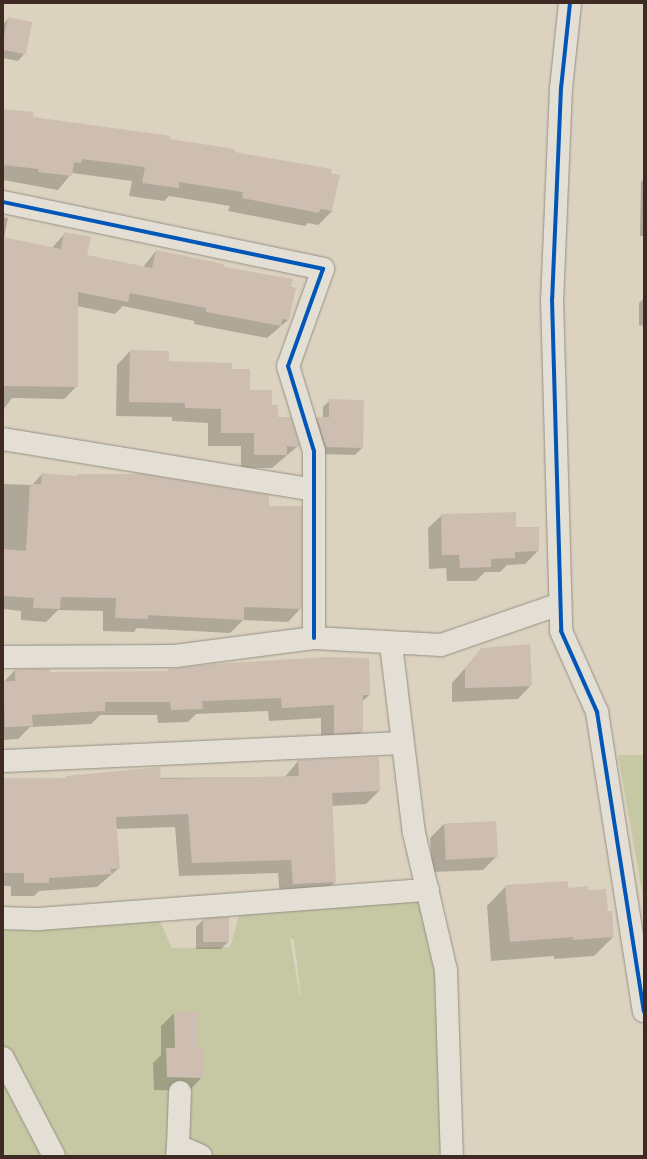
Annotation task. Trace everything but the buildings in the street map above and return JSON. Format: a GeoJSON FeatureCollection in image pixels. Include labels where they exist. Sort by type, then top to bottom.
{"type":"FeatureCollection","features":[{"type":"Feature","properties":{"kind":"street"},"geometry":{"type":"LineString","coordinates":[[570,3],[561,88],[552,299],[561,630],[597,712],[644,1011]]}},
{"type":"Feature","properties":{"kind":"street"},"geometry":{"type":"LineString","coordinates":[[3,202],[323,269],[288,366],[314,452],[314,638]]}},
{"type":"Feature","properties":{"kind":"street"},"geometry":{"type":"LineString","coordinates":[[3,439],[314,490]]}},
{"type":"Feature","properties":{"kind":"street"},"geometry":{"type":"LineString","coordinates":[[3,657],[175,656],[314,638],[391,644],[440,645],[560,604]]}},
{"type":"Feature","properties":{"kind":"street"},"geometry":{"type":"LineString","coordinates":[[391,644],[414,832],[446,970],[452,1156]]}},
{"type":"Feature","properties":{"kind":"street"},"geometry":{"type":"LineString","coordinates":[[3,761],[402,743]]}},
{"type":"Feature","properties":{"kind":"street"},"geometry":{"type":"LineString","coordinates":[[3,918],[39,919],[428,890]]}},
{"type":"Feature","properties":{"kind":"street"},"geometry":{"type":"LineString","coordinates":[[3,1058],[54,1156]]}},
{"type":"Feature","properties":{"kind":"street"},"geometry":{"type":"LineString","coordinates":[[180,1092],[178,1151],[201,1156]]}},
{"type":"Feature","properties":{"kind":"green space"},"geometry":{"type":"Polygon","coordinates":[[[618,755],[644,755],[644,903],[618,755]]]}},
{"type":"Feature","properties":{"kind":"green space"},"geometry":{"type":"Polygon","coordinates":[[[424,890],[441,971],[450,1156],[3,1156],[3,918],[155,910],[172,948],[230,947],[241,909],[424,890]],[[290,938],[301,997],[294,940],[290,938]]]}},
{"type":"Feature","properties":{"kind":"cycle path"},"geometry":{"type":"LineString","coordinates":[[570,3],[561,88],[552,299],[561,631],[597,712],[644,1011]]}},
{"type":"Feature","properties":{"kind":"cycle path"},"geometry":{"type":"LineString","coordinates":[[3,202],[323,269],[288,366],[314,451],[314,638]]}}]}
